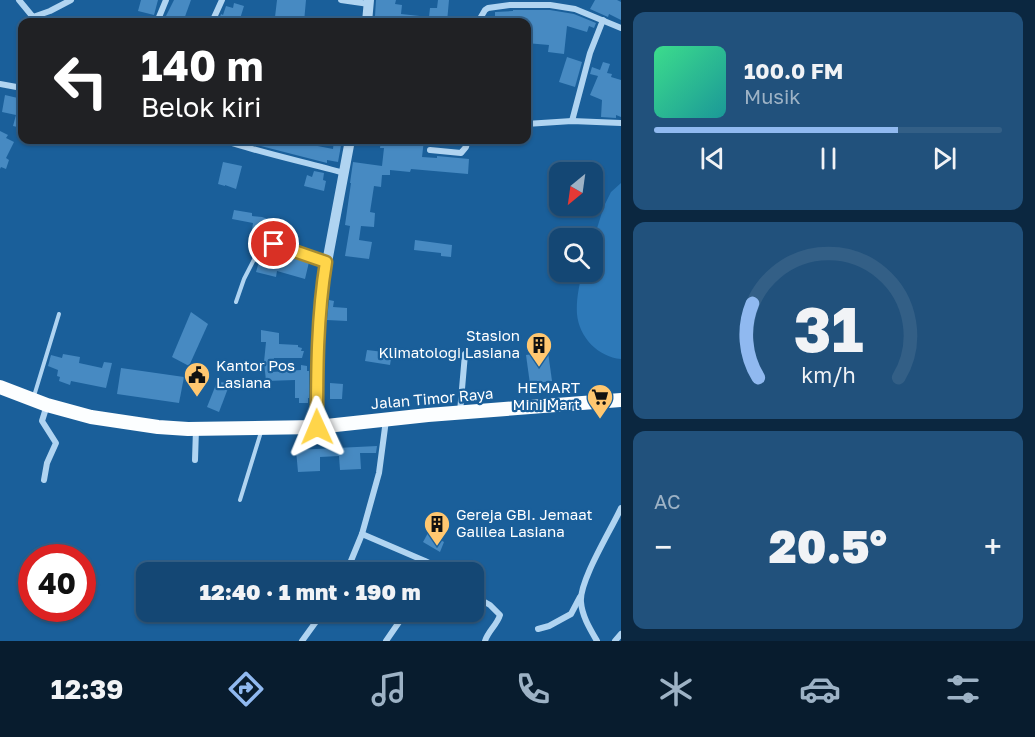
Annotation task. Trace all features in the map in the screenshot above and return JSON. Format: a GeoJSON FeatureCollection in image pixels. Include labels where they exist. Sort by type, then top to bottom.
{"type":"FeatureCollection","features":[{"type":"Feature","properties":{"kind":"highway","name":"Jalan Timor Raya"},"geometry":{"type":"LineString","coordinates":[[0,387],[47,405],[91,417],[158,427],[196,428],[317,427],[460,412],[621,400]]}},
{"type":"Feature","properties":{"kind":"street"},"geometry":{"type":"LineString","coordinates":[[19,0],[33,16],[50,11],[71,0]]}},
{"type":"Feature","properties":{"kind":"street"},"geometry":{"type":"LineString","coordinates":[[159,18],[166,0]]}},
{"type":"Feature","properties":{"kind":"street"},"geometry":{"type":"LineString","coordinates":[[214,18],[222,0]]}},
{"type":"Feature","properties":{"kind":"street"},"geometry":{"type":"LineString","coordinates":[[341,0],[369,2],[367,18]]}},
{"type":"Feature","properties":{"kind":"street"},"geometry":{"type":"LineString","coordinates":[[480,18],[488,8],[490,0]]}},
{"type":"Feature","properties":{"kind":"street"},"geometry":{"type":"LineString","coordinates":[[488,8],[521,5],[564,7],[586,13],[621,28]]}},
{"type":"Feature","properties":{"kind":"street"},"geometry":{"type":"LineString","coordinates":[[572,121],[590,53],[603,20]]}},
{"type":"Feature","properties":{"kind":"street"},"geometry":{"type":"LineString","coordinates":[[0,84],[18,87]]}},
{"type":"Feature","properties":{"kind":"street"},"geometry":{"type":"LineString","coordinates":[[531,124],[572,121],[621,123]]}},
{"type":"Feature","properties":{"kind":"street"},"geometry":{"type":"LineString","coordinates":[[234,144],[344,173]]}},
{"type":"Feature","properties":{"kind":"street"},"geometry":{"type":"LineString","coordinates":[[317,427],[317,346],[322,289],[349,144]]}},
{"type":"Feature","properties":{"kind":"street"},"geometry":{"type":"LineString","coordinates":[[430,150],[461,153],[467,144]]}},
{"type":"Feature","properties":{"kind":"street"},"geometry":{"type":"LineString","coordinates":[[460,412],[465,354]]}},
{"type":"Feature","properties":{"kind":"street"},"geometry":{"type":"LineString","coordinates":[[44,480],[47,463],[56,443],[42,421],[47,405]]}},
{"type":"Feature","properties":{"kind":"street"},"geometry":{"type":"LineString","coordinates":[[352,562],[379,473],[386,419]]}},
{"type":"Feature","properties":{"kind":"street"},"geometry":{"type":"LineString","coordinates":[[195,460],[196,428]]}},
{"type":"Feature","properties":{"kind":"street"},"geometry":{"type":"LineString","coordinates":[[538,629],[549,626],[571,614],[581,595],[590,569],[621,508]]}},
{"type":"Feature","properties":{"kind":"street"},"geometry":{"type":"LineString","coordinates":[[362,534],[427,562]]}},
{"type":"Feature","properties":{"kind":"street"},"geometry":{"type":"LineString","coordinates":[[581,595],[584,616],[597,641]]}},
{"type":"Feature","properties":{"kind":"street"},"geometry":{"type":"LineString","coordinates":[[484,602],[500,615],[485,641]]}},
{"type":"Feature","properties":{"kind":"street"},"geometry":{"type":"LineString","coordinates":[[302,641],[316,622]]}},
{"type":"Feature","properties":{"kind":"street"},"geometry":{"type":"LineString","coordinates":[[386,641],[399,622]]}},
{"type":"Feature","properties":{"kind":"street"},"geometry":{"type":"LineString","coordinates":[[615,641],[621,634]]}},
{"type":"Feature","properties":{"kind":"lane"},"geometry":{"type":"LineString","coordinates":[[236,302],[244,279],[261,246],[274,244],[326,262]]}},
{"type":"Feature","properties":{"kind":"lane"},"geometry":{"type":"LineString","coordinates":[[33,400],[59,314]]}},
{"type":"Feature","properties":{"kind":"lane"},"geometry":{"type":"LineString","coordinates":[[240,500],[262,428]]}},
{"type":"Feature","properties":{"kind":"shaded area"},"geometry":{"type":"Polygon","coordinates":[[[621,183],[621,359],[597,350],[591,344],[581,330],[577,309],[580,282],[603,282],[603,228],[597,228],[611,192],[621,183]]]}},
{"type":"Feature","properties":{"kind":"building"},"geometry":{"type":"Polygon","coordinates":[[[141,0],[158,0],[154,15],[138,11],[141,0]]]}},
{"type":"Feature","properties":{"kind":"building"},"geometry":{"type":"Polygon","coordinates":[[[174,0],[191,0],[184,18],[165,18],[174,0]]]}},
{"type":"Feature","properties":{"kind":"building"},"geometry":{"type":"Polygon","coordinates":[[[277,0],[306,0],[304,18],[275,17],[277,0]]]}},
{"type":"Feature","properties":{"kind":"building"},"geometry":{"type":"Polygon","coordinates":[[[376,0],[396,0],[395,4],[402,5],[401,14],[429,17],[430,8],[437,8],[438,0],[449,0],[447,18],[380,18],[375,16],[376,0]]]}},
{"type":"Feature","properties":{"kind":"building"},"geometry":{"type":"Polygon","coordinates":[[[595,0],[621,2],[621,20],[590,9],[595,0]]]}},
{"type":"Feature","properties":{"kind":"building"},"geometry":{"type":"Polygon","coordinates":[[[234,3],[244,6],[240,18],[220,18],[226,6],[233,8],[234,3]]]}},
{"type":"Feature","properties":{"kind":"building"},"geometry":{"type":"Polygon","coordinates":[[[550,10],[574,14],[596,23],[594,28],[589,26],[587,32],[567,26],[564,54],[548,52],[549,45],[531,43],[531,18],[495,18],[495,12],[550,10]]]}},
{"type":"Feature","properties":{"kind":"building"},"geometry":{"type":"Polygon","coordinates":[[[567,57],[582,62],[575,87],[559,82],[567,57]]]}},
{"type":"Feature","properties":{"kind":"building"},"geometry":{"type":"Polygon","coordinates":[[[603,62],[610,64],[607,73],[612,74],[611,77],[621,80],[621,117],[616,115],[616,118],[601,117],[602,100],[590,95],[598,76],[590,74],[592,67],[600,70],[603,62]]]}},
{"type":"Feature","properties":{"kind":"building"},"geometry":{"type":"Polygon","coordinates":[[[5,95],[18,98],[18,127],[13,126],[16,115],[2,112],[5,95]]]}},
{"type":"Feature","properties":{"kind":"building"},"geometry":{"type":"Polygon","coordinates":[[[0,131],[14,142],[6,158],[9,160],[6,169],[1,167],[0,169],[0,131]]]}},
{"type":"Feature","properties":{"kind":"building"},"geometry":{"type":"Polygon","coordinates":[[[307,144],[333,149],[334,144],[341,144],[338,162],[327,160],[327,163],[257,145],[307,144]]]}},
{"type":"Feature","properties":{"kind":"building"},"geometry":{"type":"Polygon","coordinates":[[[380,144],[424,144],[422,157],[469,159],[468,174],[411,169],[410,172],[390,170],[390,175],[382,175],[381,187],[374,186],[370,212],[375,213],[374,227],[361,226],[359,240],[372,242],[369,259],[345,256],[350,226],[345,225],[353,162],[382,166],[384,148],[380,148],[380,144]]]}},
{"type":"Feature","properties":{"kind":"building"},"geometry":{"type":"Polygon","coordinates":[[[223,162],[242,166],[236,189],[218,184],[223,162]]]}},
{"type":"Feature","properties":{"kind":"building"},"geometry":{"type":"Polygon","coordinates":[[[314,171],[324,173],[323,180],[326,181],[324,191],[304,186],[307,175],[312,177],[314,171]]]}},
{"type":"Feature","properties":{"kind":"building"},"geometry":{"type":"Polygon","coordinates":[[[234,210],[252,213],[252,216],[292,227],[288,244],[276,240],[277,237],[259,234],[258,238],[251,237],[253,223],[232,219],[234,210]]]}},
{"type":"Feature","properties":{"kind":"building"},"geometry":{"type":"Polygon","coordinates":[[[415,240],[452,245],[451,257],[441,256],[441,253],[414,250],[415,240]]]}},
{"type":"Feature","properties":{"kind":"building"},"geometry":{"type":"Polygon","coordinates":[[[274,248],[286,252],[285,255],[309,262],[305,279],[277,271],[276,277],[256,272],[264,250],[273,251],[274,248]]]}},
{"type":"Feature","properties":{"kind":"building"},"geometry":{"type":"Polygon","coordinates":[[[329,300],[334,301],[333,307],[347,308],[347,321],[327,320],[329,300]]]}},
{"type":"Feature","properties":{"kind":"building"},"geometry":{"type":"Polygon","coordinates":[[[191,312],[208,324],[189,366],[172,357],[191,312]]]}},
{"type":"Feature","properties":{"kind":"building"},"geometry":{"type":"Polygon","coordinates":[[[261,330],[279,333],[279,344],[298,345],[302,348],[301,351],[304,351],[302,358],[274,358],[272,372],[301,370],[301,365],[307,366],[307,371],[309,371],[308,403],[299,403],[299,398],[295,398],[295,380],[266,381],[264,362],[266,342],[261,342],[261,330]]]}},
{"type":"Feature","properties":{"kind":"building"},"geometry":{"type":"Polygon","coordinates":[[[367,350],[392,353],[390,365],[365,361],[367,350]]]}},
{"type":"Feature","properties":{"kind":"building","name":"Stasion Klimatologi Lasiana"},"geometry":{"type":"Polygon","coordinates":[[[548,352],[552,381],[530,384],[526,355],[548,352]]]}},
{"type":"Feature","properties":{"kind":"building"},"geometry":{"type":"Polygon","coordinates":[[[63,354],[80,357],[79,363],[102,368],[104,362],[112,363],[106,388],[71,381],[70,385],[59,381],[58,370],[48,366],[51,355],[62,358],[63,354]]]}},
{"type":"Feature","properties":{"kind":"building"},"geometry":{"type":"Polygon","coordinates":[[[121,368],[184,377],[179,403],[117,394],[121,368]]]}},
{"type":"Feature","properties":{"kind":"building"},"geometry":{"type":"Polygon","coordinates":[[[217,382],[230,383],[219,412],[207,407],[217,382]]]}},
{"type":"Feature","properties":{"kind":"building"},"geometry":{"type":"Polygon","coordinates":[[[330,383],[343,384],[342,399],[330,399],[330,383]]]}},
{"type":"Feature","properties":{"kind":"building"},"geometry":{"type":"Polygon","coordinates":[[[377,446],[376,453],[360,453],[361,469],[340,470],[339,456],[320,457],[320,471],[298,472],[296,450],[377,446]]]}},
{"type":"Feature","properties":{"kind":"building","name":"Gereja GBI. Jemaat Galilea Lasiana"},"geometry":{"type":"Polygon","coordinates":[[[428,533],[444,542],[440,552],[423,542],[428,533]]]}},
{"type":"Feature","properties":{"kind":"place","name":"Stasion Klimatologi Lasiana"},"geometry":{"type":"Point","coordinates":[539,368]}},
{"type":"Feature","properties":{"kind":"place","name":"Kantor Pos Lasiana"},"geometry":{"type":"Point","coordinates":[197,398]}},
{"type":"Feature","properties":{"kind":"place","name":"HEMART Mini Mart"},"geometry":{"type":"Point","coordinates":[600,420]}},
{"type":"Feature","properties":{"kind":"place","name":"Gereja GBI. Jemaat Galilea Lasiana"},"geometry":{"type":"Point","coordinates":[437,547]}},
{"type":"Feature","properties":{"kind":"route"},"geometry":{"type":"LineString","coordinates":[[274,244],[326,262],[317,346],[317,427]]}}]}
